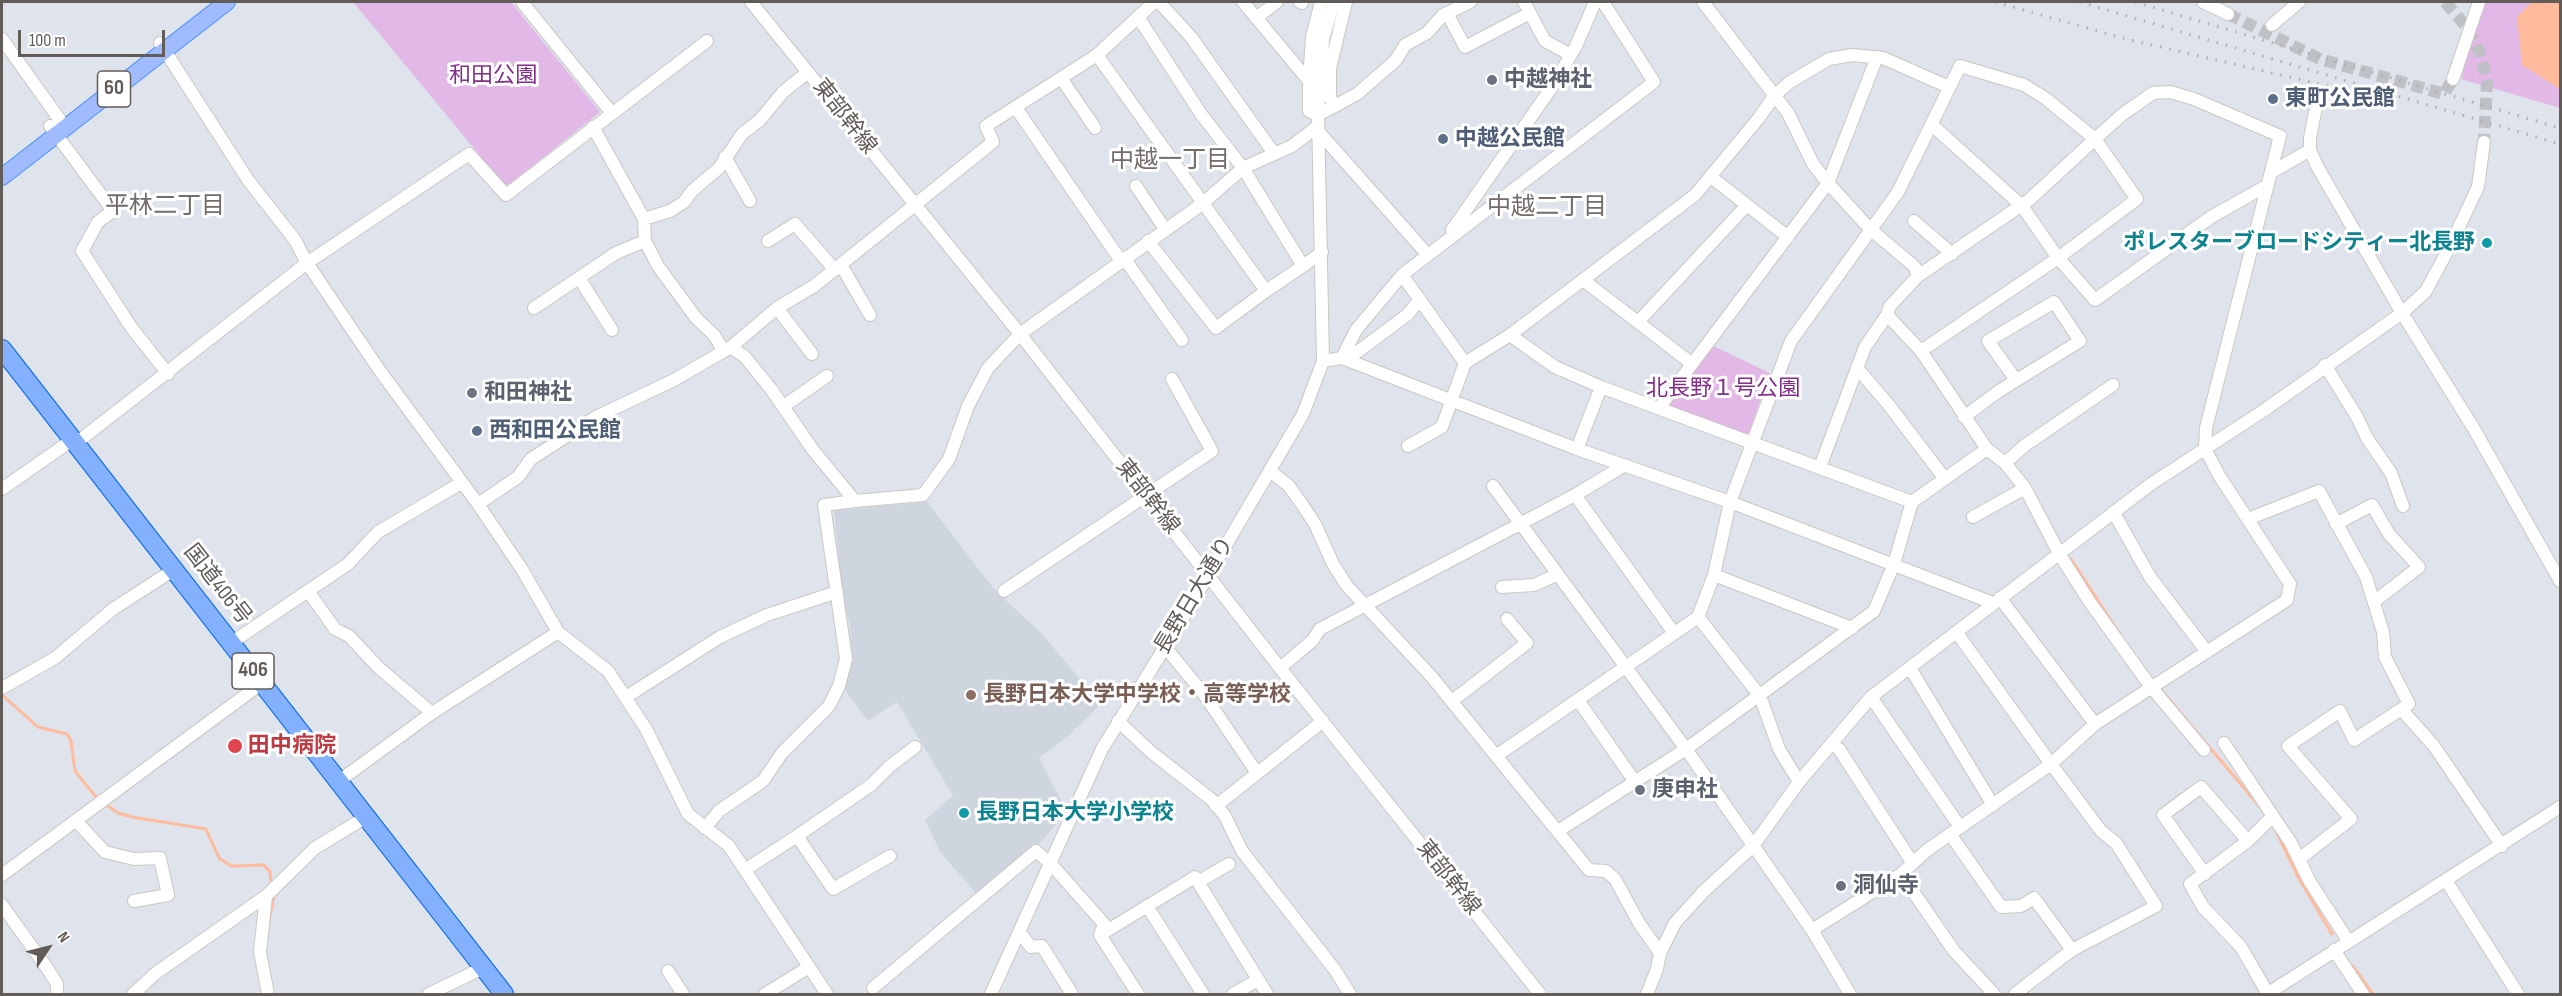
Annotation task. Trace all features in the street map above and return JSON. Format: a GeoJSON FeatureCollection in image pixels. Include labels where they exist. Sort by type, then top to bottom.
{"type":"FeatureCollection","features":[{"type":"Feature","properties":{"kind":"highway","name":"国道406号"},"geometry":{"type":"LineString","coordinates":[[2,349],[504,994]]}},
{"type":"Feature","properties":{"kind":"main road","name":"60"},"geometry":{"type":"LineString","coordinates":[[162,46],[213,2]]}},
{"type":"Feature","properties":{"kind":"main road","name":"60"},"geometry":{"type":"LineString","coordinates":[[2,162],[57,126],[162,46],[227,2]]}},
{"type":"Feature","properties":{"kind":"main road","name":"60"},"geometry":{"type":"LineString","coordinates":[[2,177],[57,126]]}},
{"type":"Feature","properties":{"kind":"street"},"geometry":{"type":"LineString","coordinates":[[522,2],[611,112]]}},
{"type":"Feature","properties":{"kind":"street","name":"東部幹線"},"geometry":{"type":"LineString","coordinates":[[751,2],[1020,334],[1280,668],[1540,994]]}},
{"type":"Feature","properties":{"kind":"street"},"geometry":{"type":"LineString","coordinates":[[478,504],[518,477],[531,459],[596,417],[674,380],[728,349],[777,308],[814,286],[993,142],[986,126],[1097,55],[1154,2]]}},
{"type":"Feature","properties":{"kind":"street"},"geometry":{"type":"LineString","coordinates":[[1159,2],[1191,37],[1273,152]]}},
{"type":"Feature","properties":{"kind":"street"},"geometry":{"type":"LineString","coordinates":[[1243,2],[1309,81]]}},
{"type":"Feature","properties":{"kind":"street"},"geometry":{"type":"LineString","coordinates":[[1256,18],[1277,2]]}},
{"type":"Feature","properties":{"kind":"street"},"geometry":{"type":"LineString","coordinates":[[1321,2],[1312,36],[1309,111],[1427,254]]}},
{"type":"Feature","properties":{"kind":"street"},"geometry":{"type":"LineString","coordinates":[[1334,2],[1323,39],[1318,124],[1323,361],[1345,353],[1356,353],[1407,315],[1419,301]]}},
{"type":"Feature","properties":{"kind":"street"},"geometry":{"type":"LineString","coordinates":[[1334,106],[1330,97],[1331,59],[1346,2]]}},
{"type":"Feature","properties":{"kind":"street"},"geometry":{"type":"LineString","coordinates":[[705,828],[719,811],[763,781],[782,753],[829,706],[838,686],[846,659],[824,505],[923,495],[949,459],[968,406],[988,368],[1020,334],[1202,204],[1243,168],[1273,152],[1293,146],[1334,106],[1357,94],[1396,60],[1405,45],[1427,33],[1447,13],[1470,2]]}},
{"type":"Feature","properties":{"kind":"street"},"geometry":{"type":"LineString","coordinates":[[1452,230],[1554,84],[1595,2]]}},
{"type":"Feature","properties":{"kind":"street"},"geometry":{"type":"LineString","coordinates":[[1345,353],[1356,330],[1402,275],[1654,82],[1603,2]]}},
{"type":"Feature","properties":{"kind":"street"},"geometry":{"type":"LineString","coordinates":[[1703,2],[1775,95],[1798,130],[1813,164],[1870,229],[1915,267],[1918,276]]}},
{"type":"Feature","properties":{"kind":"street"},"geometry":{"type":"LineString","coordinates":[[2203,2],[2228,14]]}},
{"type":"Feature","properties":{"kind":"street"},"geometry":{"type":"LineString","coordinates":[[2272,25],[2299,2]]}},
{"type":"Feature","properties":{"kind":"street"},"geometry":{"type":"LineString","coordinates":[[2453,79],[2479,2]]}},
{"type":"Feature","properties":{"kind":"street"},"geometry":{"type":"LineString","coordinates":[[1447,13],[1465,47],[1527,7],[1545,41],[1570,55]]}},
{"type":"Feature","properties":{"kind":"street"},"geometry":{"type":"LineString","coordinates":[[1138,17],[1201,114],[1243,168],[1303,266]]}},
{"type":"Feature","properties":{"kind":"street"},"geometry":{"type":"LineString","coordinates":[[2,39],[113,212],[98,222],[82,251],[131,327],[168,374]]}},
{"type":"Feature","properties":{"kind":"street"},"geometry":{"type":"LineString","coordinates":[[2,489],[74,442],[168,374],[307,263],[469,154],[506,195],[611,112],[707,41]]}},
{"type":"Feature","properties":{"kind":"street"},"geometry":{"type":"LineString","coordinates":[[162,46],[248,180],[295,240],[307,263],[380,371],[478,504],[523,572],[558,632],[608,671],[646,729],[688,814],[729,846],[827,994]]}},
{"type":"Feature","properties":{"kind":"street"},"geometry":{"type":"LineString","coordinates":[[1097,55],[1266,291]]}},
{"type":"Feature","properties":{"kind":"street"},"geometry":{"type":"LineString","coordinates":[[1408,446],[1442,427],[1465,363],[1510,335],[1695,195],[1775,95],[1790,82],[1829,59],[1842,55],[1877,57],[1949,87]]}},
{"type":"Feature","properties":{"kind":"street"},"geometry":{"type":"LineString","coordinates":[[1659,408],[1828,183],[1877,57]]}},
{"type":"Feature","properties":{"kind":"street"},"geometry":{"type":"LineString","coordinates":[[1496,756],[1698,617],[1714,575],[1730,502],[1791,341],[1898,192],[1960,66],[2024,85],[2095,139],[2138,199],[2058,258],[1921,351]]}},
{"type":"Feature","properties":{"kind":"street"},"geometry":{"type":"LineString","coordinates":[[644,219],[670,211],[684,202],[692,191],[719,168],[742,134],[760,120],[783,92],[808,72]]}},
{"type":"Feature","properties":{"kind":"street"},"geometry":{"type":"LineString","coordinates":[[1061,78],[1095,128]]}},
{"type":"Feature","properties":{"kind":"street"},"geometry":{"type":"LineString","coordinates":[[1812,930],[1901,874],[1912,862],[1955,830],[2051,764],[2095,724],[2287,600],[2290,584],[2205,449],[2206,428],[2280,136],[2219,108],[2170,92],[2153,93],[2122,114],[2022,206],[1918,276],[1890,306],[1887,315],[1865,347],[1820,467]]}},
{"type":"Feature","properties":{"kind":"street"},"geometry":{"type":"LineString","coordinates":[[2316,107],[2310,150],[2317,166],[2402,313],[2474,429],[2560,581]]}},
{"type":"Feature","properties":{"kind":"street"},"geometry":{"type":"LineString","coordinates":[[1016,108],[1182,340]]}},
{"type":"Feature","properties":{"kind":"street"},"geometry":{"type":"LineString","coordinates":[[1932,125],[2022,206],[2058,258],[2096,300],[2211,217],[2268,185]]}},
{"type":"Feature","properties":{"kind":"street"},"geometry":{"type":"LineString","coordinates":[[594,127],[644,219],[645,241],[658,266],[696,318],[728,349],[745,357],[784,406],[813,450],[855,501]]}},
{"type":"Feature","properties":{"kind":"street"},"geometry":{"type":"LineString","coordinates":[[1647,994],[1657,969],[1659,953],[1675,922],[1753,846],[1799,782],[1871,697],[2151,484],[2402,313],[2426,291],[2478,187],[2484,142]]}},
{"type":"Feature","properties":{"kind":"street"},"geometry":{"type":"LineString","coordinates":[[2272,172],[2310,150]]}},
{"type":"Feature","properties":{"kind":"street"},"geometry":{"type":"LineString","coordinates":[[725,157],[750,201]]}},
{"type":"Feature","properties":{"kind":"street"},"geometry":{"type":"LineString","coordinates":[[1711,177],[1788,237]]}},
{"type":"Feature","properties":{"kind":"street"},"geometry":{"type":"LineString","coordinates":[[1136,186],[1165,229]]}},
{"type":"Feature","properties":{"kind":"street"},"geometry":{"type":"LineString","coordinates":[[1638,322],[1747,205]]}},
{"type":"Feature","properties":{"kind":"street"},"geometry":{"type":"LineString","coordinates":[[1914,221],[1952,254]]}},
{"type":"Feature","properties":{"kind":"street"},"geometry":{"type":"LineString","coordinates":[[768,241],[795,224],[838,268],[870,315]]}},
{"type":"Feature","properties":{"kind":"street"},"geometry":{"type":"LineString","coordinates":[[534,308],[616,253],[645,241]]}},
{"type":"Feature","properties":{"kind":"street"},"geometry":{"type":"LineString","coordinates":[[1148,241],[1216,328],[1322,252]]}},
{"type":"Feature","properties":{"kind":"street"},"geometry":{"type":"LineString","coordinates":[[1402,275],[1465,363]]}},
{"type":"Feature","properties":{"kind":"street"},"geometry":{"type":"LineString","coordinates":[[579,278],[612,330]]}},
{"type":"Feature","properties":{"kind":"street"},"geometry":{"type":"LineString","coordinates":[[1583,280],[1691,363]]}},
{"type":"Feature","properties":{"kind":"street"},"geometry":{"type":"LineString","coordinates":[[1964,417],[2016,380],[2080,341],[2054,302],[1989,341],[2016,380]]}},
{"type":"Feature","properties":{"kind":"street"},"geometry":{"type":"LineString","coordinates":[[777,308],[812,354]]}},
{"type":"Feature","properties":{"kind":"street"},"geometry":{"type":"LineString","coordinates":[[1887,315],[1921,351],[1987,449],[2005,463],[2025,488],[2060,555],[2089,601],[2204,750]]}},
{"type":"Feature","properties":{"kind":"street"},"geometry":{"type":"LineString","coordinates":[[1510,335],[1555,367],[1601,387],[1912,502]]}},
{"type":"Feature","properties":{"kind":"street"},"geometry":{"type":"LineString","coordinates":[[1345,353],[1452,400],[1577,449],[1730,502],[1997,601],[2095,724]]}},
{"type":"Feature","properties":{"kind":"street","name":"長野日大通り"},"geometry":{"type":"LineString","coordinates":[[991,994],[1052,864],[1091,771],[1118,721],[1165,647],[1303,414],[1323,361]]}},
{"type":"Feature","properties":{"kind":"street"},"geometry":{"type":"LineString","coordinates":[[2325,365],[2357,417],[2367,438],[2391,473],[2403,506]]}},
{"type":"Feature","properties":{"kind":"street"},"geometry":{"type":"LineString","coordinates":[[1857,368],[1888,404],[1945,479]]}},
{"type":"Feature","properties":{"kind":"street"},"geometry":{"type":"LineString","coordinates":[[784,406],[827,376]]}},
{"type":"Feature","properties":{"kind":"street"},"geometry":{"type":"LineString","coordinates":[[1004,591],[1212,451],[1172,379]]}},
{"type":"Feature","properties":{"kind":"street"},"geometry":{"type":"LineString","coordinates":[[2005,463],[2024,446],[2113,385]]}},
{"type":"Feature","properties":{"kind":"street"},"geometry":{"type":"LineString","coordinates":[[1577,449],[1601,387]]}},
{"type":"Feature","properties":{"kind":"street"},"geometry":{"type":"LineString","coordinates":[[1558,831],[1686,749],[1874,611],[1894,564],[1912,502],[1987,449]]}},
{"type":"Feature","properties":{"kind":"street"},"geometry":{"type":"LineString","coordinates":[[1280,668],[1312,641],[1320,629],[1575,495],[1625,465]]}},
{"type":"Feature","properties":{"kind":"street"},"geometry":{"type":"LineString","coordinates":[[1270,471],[1289,486],[1301,503],[1315,524],[1333,564],[1347,586],[1452,701],[1589,870],[1606,871],[1615,879],[1639,923],[1659,953]]}},
{"type":"Feature","properties":{"kind":"street"},"geometry":{"type":"LineString","coordinates":[[231,643],[348,564],[378,532],[461,483]]}},
{"type":"Feature","properties":{"kind":"street"},"geometry":{"type":"LineString","coordinates":[[1493,486],[1624,668],[1686,749],[1812,930],[1850,994]]}},
{"type":"Feature","properties":{"kind":"street"},"geometry":{"type":"LineString","coordinates":[[1973,517],[2025,488]]}},
{"type":"Feature","properties":{"kind":"street"},"geometry":{"type":"LineString","coordinates":[[2248,519],[2319,491],[2366,577],[2383,632],[2385,657],[2409,704],[2354,740],[2340,711],[2288,746],[2351,819],[2299,859]]}},
{"type":"Feature","properties":{"kind":"street"},"geometry":{"type":"LineString","coordinates":[[1575,495],[1674,633]]}},
{"type":"Feature","properties":{"kind":"street"},"geometry":{"type":"LineString","coordinates":[[2336,524],[2372,505],[2389,534],[2419,567],[2375,601]]}},
{"type":"Feature","properties":{"kind":"street"},"geometry":{"type":"LineString","coordinates":[[2114,513],[2150,577],[2207,652]]}},
{"type":"Feature","properties":{"kind":"street"},"geometry":{"type":"LineString","coordinates":[[2,688],[55,658],[113,609],[175,569]]}},
{"type":"Feature","properties":{"kind":"street"},"geometry":{"type":"LineString","coordinates":[[1502,587],[1534,585],[1556,575]]}},
{"type":"Feature","properties":{"kind":"street"},"geometry":{"type":"LineString","coordinates":[[1714,575],[1852,628]]}},
{"type":"Feature","properties":{"kind":"street"},"geometry":{"type":"LineString","coordinates":[[308,591],[335,629],[349,636],[379,668],[432,713]]}},
{"type":"Feature","properties":{"kind":"street"},"geometry":{"type":"LineString","coordinates":[[626,697],[720,637],[767,615],[837,592]]}},
{"type":"Feature","properties":{"kind":"street"},"geometry":{"type":"LineString","coordinates":[[1698,617],[1760,696],[1779,749],[1799,782]]}},
{"type":"Feature","properties":{"kind":"street"},"geometry":{"type":"LineString","coordinates":[[1452,701],[1527,643],[1507,619]]}},
{"type":"Feature","properties":{"kind":"street"},"geometry":{"type":"LineString","coordinates":[[339,781],[432,713],[558,632]]}},
{"type":"Feature","properties":{"kind":"street"},"geometry":{"type":"LineString","coordinates":[[1957,633],[2051,764],[2102,831],[2116,843],[2156,906],[2072,950],[2030,990],[2015,994]]}},
{"type":"Feature","properties":{"kind":"street"},"geometry":{"type":"LineString","coordinates":[[1165,647],[1203,693],[1257,773]]}},
{"type":"Feature","properties":{"kind":"street"},"geometry":{"type":"LineString","coordinates":[[1910,668],[1993,805]]}},
{"type":"Feature","properties":{"kind":"street"},"geometry":{"type":"LineString","coordinates":[[2,874],[262,683]]}},
{"type":"Feature","properties":{"kind":"street"},"geometry":{"type":"LineString","coordinates":[[1871,697],[2001,907],[2021,906],[2034,898],[2072,950]]}},
{"type":"Feature","properties":{"kind":"street"},"geometry":{"type":"LineString","coordinates":[[1578,700],[1635,782]]}},
{"type":"Feature","properties":{"kind":"street"},"geometry":{"type":"LineString","coordinates":[[2402,710],[2433,746],[2502,846]]}},
{"type":"Feature","properties":{"kind":"street"},"geometry":{"type":"LineString","coordinates":[[1118,721],[1225,816],[1242,850],[1335,970],[1350,994]]}},
{"type":"Feature","properties":{"kind":"street"},"geometry":{"type":"LineString","coordinates":[[1216,806],[1323,721]]}},
{"type":"Feature","properties":{"kind":"street"},"geometry":{"type":"LineString","coordinates":[[2224,743],[2299,859],[2310,882],[2349,942]]}},
{"type":"Feature","properties":{"kind":"street"},"geometry":{"type":"LineString","coordinates":[[1831,744],[1839,750],[1912,862]]}},
{"type":"Feature","properties":{"kind":"street"},"geometry":{"type":"LineString","coordinates":[[745,870],[871,785],[915,747]]}},
{"type":"Feature","properties":{"kind":"street"},"geometry":{"type":"LineString","coordinates":[[2205,874],[2163,814],[2201,787],[2248,841]]}},
{"type":"Feature","properties":{"kind":"street"},"geometry":{"type":"LineString","coordinates":[[2272,817],[2248,841],[2190,884],[2203,907],[2241,947],[2267,994],[2282,990],[2334,950],[2447,882],[2560,807]]}},
{"type":"Feature","properties":{"kind":"street"},"geometry":{"type":"LineString","coordinates":[[133,994],[156,973],[266,896],[315,848],[366,817]]}},
{"type":"Feature","properties":{"kind":"street"},"geometry":{"type":"LineString","coordinates":[[76,820],[105,852],[134,859],[160,858],[168,895],[134,901]]}},
{"type":"Feature","properties":{"kind":"street"},"geometry":{"type":"LineString","coordinates":[[797,836],[833,889],[890,856]]}},
{"type":"Feature","properties":{"kind":"street"},"geometry":{"type":"LineString","coordinates":[[873,988],[1036,851],[1052,864],[1104,924],[1100,935]]}},
{"type":"Feature","properties":{"kind":"street"},"geometry":{"type":"LineString","coordinates":[[1198,882],[1229,864]]}},
{"type":"Feature","properties":{"kind":"street"},"geometry":{"type":"LineString","coordinates":[[1901,874],[1954,951],[1994,994]]}},
{"type":"Feature","properties":{"kind":"street"},"geometry":{"type":"LineString","coordinates":[[1100,935],[1195,877],[1267,994]]}},
{"type":"Feature","properties":{"kind":"street"},"geometry":{"type":"LineString","coordinates":[[2447,882],[2518,994]]}},
{"type":"Feature","properties":{"kind":"street"},"geometry":{"type":"LineString","coordinates":[[266,896],[260,952],[268,994]]}},
{"type":"Feature","properties":{"kind":"street"},"geometry":{"type":"LineString","coordinates":[[2,905],[57,984],[57,994]]}},
{"type":"Feature","properties":{"kind":"street"},"geometry":{"type":"LineString","coordinates":[[1147,906],[1203,994]]}},
{"type":"Feature","properties":{"kind":"street"},"geometry":{"type":"LineString","coordinates":[[1020,933],[1031,947],[1042,946],[1072,994]]}},
{"type":"Feature","properties":{"kind":"street"},"geometry":{"type":"LineString","coordinates":[[1100,935],[1138,994]]}},
{"type":"Feature","properties":{"kind":"street"},"geometry":{"type":"LineString","coordinates":[[2334,950],[2363,994]]}},
{"type":"Feature","properties":{"kind":"street"},"geometry":{"type":"LineString","coordinates":[[765,994],[809,967]]}},
{"type":"Feature","properties":{"kind":"street"},"geometry":{"type":"LineString","coordinates":[[429,994],[483,968]]}},
{"type":"Feature","properties":{"kind":"street"},"geometry":{"type":"LineString","coordinates":[[668,971],[683,994]]}},
{"type":"Feature","properties":{"kind":"street"},"geometry":{"type":"LineString","coordinates":[[1233,994],[1258,980]]}},
{"type":"Feature","properties":{"kind":"shaded area"},"geometry":{"type":"Polygon","coordinates":[[[2532,2],[2560,2],[2560,89],[2522,65],[2517,17],[2532,2]]]}},
{"type":"Feature","properties":{"kind":"shaded area","name":"長野日本大学中学校・高等学校"},"geometry":{"type":"Polygon","coordinates":[[[927,502],[994,589],[1042,634],[1101,704],[1067,737],[1039,758],[1067,812],[1016,870],[976,893],[941,853],[925,820],[953,796],[897,702],[868,721],[844,689],[852,657],[850,626],[842,593],[834,510],[927,502]]]}},
{"type":"Feature","properties":{"kind":"green space","name":"和田公園"},"geometry":{"type":"Polygon","coordinates":[[[353,2],[511,2],[600,112],[506,187],[353,2]]]}},
{"type":"Feature","properties":{"kind":"green space"},"geometry":{"type":"Polygon","coordinates":[[[2483,2],[2560,2],[2560,108],[2461,79],[2483,2]]]}},
{"type":"Feature","properties":{"kind":"green space","name":"北長野１号公園"},"geometry":{"type":"Polygon","coordinates":[[[1713,346],[1770,373],[1748,435],[1670,407],[1669,402],[1713,346]]]}},
{"type":"Feature","properties":{"kind":"waterway"},"geometry":{"type":"LineString","coordinates":[[2071,559],[2119,633]]}},
{"type":"Feature","properties":{"kind":"waterway"},"geometry":{"type":"LineString","coordinates":[[2162,691],[2260,807]]}},
{"type":"Feature","properties":{"kind":"waterway"},"geometry":{"type":"LineString","coordinates":[[2,695],[38,727],[67,734],[71,741],[75,771],[96,797]]}},
{"type":"Feature","properties":{"kind":"waterway"},"geometry":{"type":"LineString","coordinates":[[108,806],[118,813],[132,817],[206,829],[219,858],[231,866],[264,865],[270,872],[271,883]]}},
{"type":"Feature","properties":{"kind":"waterway"},"geometry":{"type":"LineString","coordinates":[[2277,833],[2298,877],[2332,934]]}},
{"type":"Feature","properties":{"kind":"waterway"},"geometry":{"type":"LineString","coordinates":[[269,921],[274,895]]}},
{"type":"Feature","properties":{"kind":"waterway"},"geometry":{"type":"LineString","coordinates":[[2353,966],[2373,994]]}},
{"type":"Feature","properties":{"kind":"tunnel"},"geometry":{"type":"LineString","coordinates":[[2445,2],[2465,25],[2480,53],[2487,82],[2484,142]]}},
{"type":"Feature","properties":{"kind":"tunnel"},"geometry":{"type":"LineString","coordinates":[[2228,14],[2320,59],[2444,94],[2453,79]]}},
{"type":"Feature","properties":{"kind":"railway"},"geometry":{"type":"LineString","coordinates":[[1995,2],[2126,39],[2371,96]]}},
{"type":"Feature","properties":{"kind":"railway"},"geometry":{"type":"LineString","coordinates":[[2080,2],[2560,144]]}},
{"type":"Feature","properties":{"kind":"railway"},"geometry":{"type":"LineString","coordinates":[[2135,2],[2560,128]]}},
{"type":"Feature","properties":{"kind":"place","name":"中越神社"},"geometry":{"type":"Point","coordinates":[1492,80]}},
{"type":"Feature","properties":{"kind":"place","name":"東町公民館"},"geometry":{"type":"Point","coordinates":[2273,99]}},
{"type":"Feature","properties":{"kind":"place","name":"中越公民館"},"geometry":{"type":"Point","coordinates":[1443,139]}},
{"type":"Feature","properties":{"kind":"place","name":"ポレスターブロードシティー北長野"},"geometry":{"type":"Point","coordinates":[2487,243]}},
{"type":"Feature","properties":{"kind":"place","name":"和田神社"},"geometry":{"type":"Point","coordinates":[472,393]}},
{"type":"Feature","properties":{"kind":"place","name":"西和田公民館"},"geometry":{"type":"Point","coordinates":[477,431]}},
{"type":"Feature","properties":{"kind":"place","name":"長野日本大学中学校・高等学校"},"geometry":{"type":"Point","coordinates":[971,695]}},
{"type":"Feature","properties":{"kind":"place","name":"田中病院"},"geometry":{"type":"Point","coordinates":[235,746]}},
{"type":"Feature","properties":{"kind":"place","name":"庚申社"},"geometry":{"type":"Point","coordinates":[1640,790]}},
{"type":"Feature","properties":{"kind":"place","name":"長野日本大学小学校"},"geometry":{"type":"Point","coordinates":[964,813]}},
{"type":"Feature","properties":{"kind":"place","name":"洞仙寺"},"geometry":{"type":"Point","coordinates":[1841,886]}},
{"type":"Feature","properties":{"kind":"district","name":"中越一丁目"},"geometry":{"type":"Point","coordinates":[1170,161]}},
{"type":"Feature","properties":{"kind":"district","name":"平林二丁目"},"geometry":{"type":"Point","coordinates":[165,207]}},
{"type":"Feature","properties":{"kind":"district","name":"中越二丁目"},"geometry":{"type":"Point","coordinates":[1547,208]}}]}
